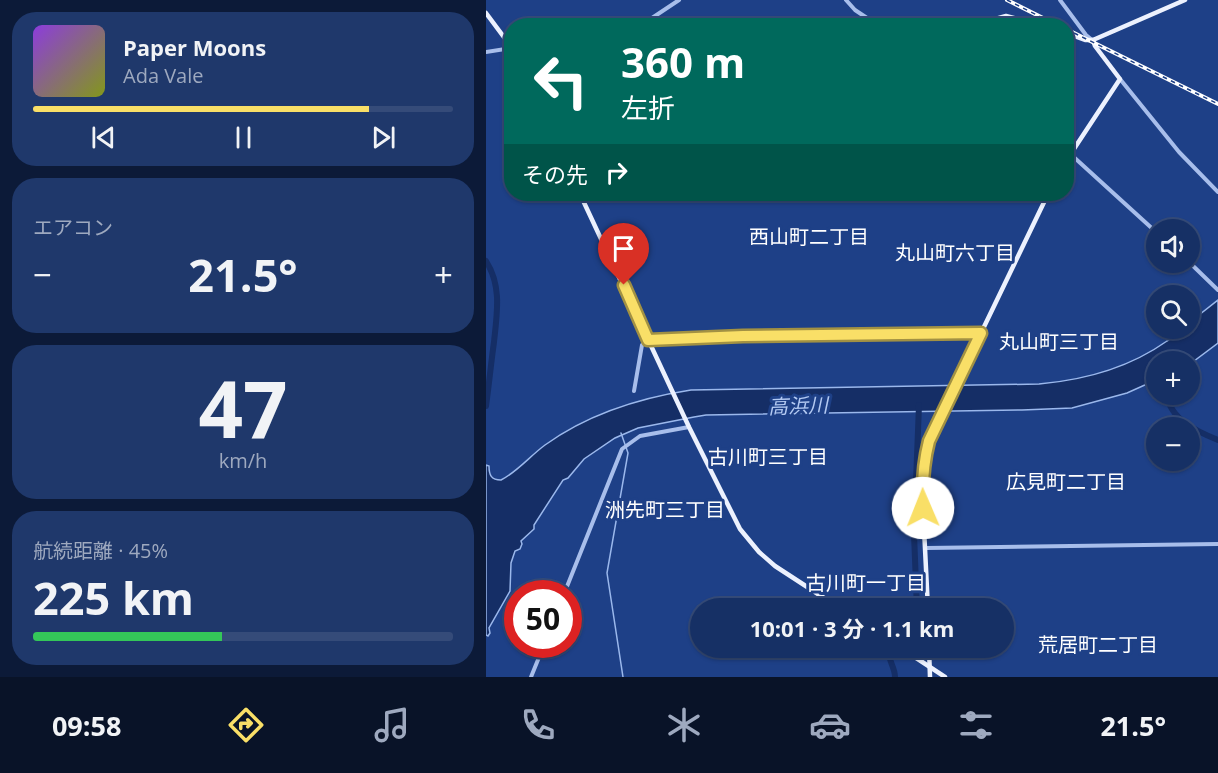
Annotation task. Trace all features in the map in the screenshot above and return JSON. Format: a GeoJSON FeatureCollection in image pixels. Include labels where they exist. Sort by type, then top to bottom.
{"type":"FeatureCollection","features":[{"type":"Feature","properties":{"kind":"main road"},"geometry":{"type":"LineString","coordinates":[[1074,36],[1093,40],[1185,0]]}},
{"type":"Feature","properties":{"kind":"main road"},"geometry":{"type":"LineString","coordinates":[[486,13],[504,38]]}},
{"type":"Feature","properties":{"kind":"main road"},"geometry":{"type":"LineString","coordinates":[[999,18],[1006,16],[1014,18]]}},
{"type":"Feature","properties":{"kind":"main road"},"geometry":{"type":"LineString","coordinates":[[1074,145],[1120,79],[1093,40]]}},
{"type":"Feature","properties":{"kind":"main road"},"geometry":{"type":"LineString","coordinates":[[583,201],[731,514],[745,536],[775,566],[824,598]]}},
{"type":"Feature","properties":{"kind":"main road"},"geometry":{"type":"LineString","coordinates":[[928,598],[922,488],[924,459],[929,441],[1044,201]]}},
{"type":"Feature","properties":{"kind":"main road"},"geometry":{"type":"LineString","coordinates":[[917,658],[945,677]]}},
{"type":"Feature","properties":{"kind":"main road"},"geometry":{"type":"LineString","coordinates":[[930,658],[930,677]]}},
{"type":"Feature","properties":{"kind":"street"},"geometry":{"type":"LineString","coordinates":[[652,18],[679,0]]}},
{"type":"Feature","properties":{"kind":"street"},"geometry":{"type":"LineString","coordinates":[[846,0],[867,18]]}},
{"type":"Feature","properties":{"kind":"street"},"geometry":{"type":"LineString","coordinates":[[1060,0],[1073,18]]}},
{"type":"Feature","properties":{"kind":"street"},"geometry":{"type":"LineString","coordinates":[[1074,19],[1086,35],[1093,40]]}},
{"type":"Feature","properties":{"kind":"street"},"geometry":{"type":"LineString","coordinates":[[486,52],[504,49]]}},
{"type":"Feature","properties":{"kind":"street"},"geometry":{"type":"LineString","coordinates":[[1120,79],[1179,152],[1218,192]]}},
{"type":"Feature","properties":{"kind":"street"},"geometry":{"type":"LineString","coordinates":[[1074,157],[1146,223]]}},
{"type":"Feature","properties":{"kind":"street"},"geometry":{"type":"LineString","coordinates":[[1200,273],[1218,290]]}},
{"type":"Feature","properties":{"kind":"street"},"geometry":{"type":"LineString","coordinates":[[634,391],[642,345],[648,340],[743,336],[981,333]]}},
{"type":"Feature","properties":{"kind":"street"},"geometry":{"type":"LineString","coordinates":[[570,580],[622,449],[640,436],[688,424]]}},
{"type":"Feature","properties":{"kind":"street"},"geometry":{"type":"LineString","coordinates":[[926,549],[1218,544]]}},
{"type":"Feature","properties":{"kind":"street"},"geometry":{"type":"LineString","coordinates":[[531,677],[539,658]]}},
{"type":"Feature","properties":{"kind":"water"},"geometry":{"type":"Polygon","coordinates":[[[1218,300],[1218,343],[1200,356],[1200,351],[1150,351],[1170,339],[1200,339],[1200,314],[1218,300]]]}},
{"type":"Feature","properties":{"kind":"water","name":"高浜川"},"geometry":{"type":"Polygon","coordinates":[[[1146,354],[1146,384],[1127,393],[1072,408],[706,415],[638,428],[615,438],[584,459],[568,478],[563,480],[534,525],[534,529],[521,541],[520,549],[515,551],[511,563],[510,580],[504,580],[504,602],[489,628],[490,633],[486,635],[486,465],[489,466],[493,478],[501,480],[561,434],[596,416],[633,403],[691,390],[1039,384],[1090,376],[1146,354]]]}},
{"type":"Feature","properties":{"kind":"waterway"},"geometry":{"type":"LineString","coordinates":[[486,261],[494,280],[497,300],[486,406]]}},
{"type":"Feature","properties":{"kind":"waterway"},"geometry":{"type":"LineString","coordinates":[[917,598],[914,534],[919,405]]}},
{"type":"Feature","properties":{"kind":"waterway"},"geometry":{"type":"LineString","coordinates":[[1170,405],[1173,411],[1194,429],[1218,440]]}},
{"type":"Feature","properties":{"kind":"waterway"},"geometry":{"type":"LineString","coordinates":[[621,433],[628,453],[607,573],[623,677]]}},
{"type":"Feature","properties":{"kind":"waterway"},"geometry":{"type":"LineString","coordinates":[[890,658],[895,677]]}},
{"type":"Feature","properties":{"kind":"railway"},"geometry":{"type":"LineString","coordinates":[[1007,0],[1043,18]]}},
{"type":"Feature","properties":{"kind":"railway"},"geometry":{"type":"LineString","coordinates":[[1074,33],[1218,104]]}},
{"type":"Feature","properties":{"kind":"district","name":"西山町二丁目"},"geometry":{"type":"Point","coordinates":[809,237]}},
{"type":"Feature","properties":{"kind":"district","name":"丸山町六丁目"},"geometry":{"type":"Point","coordinates":[955,253]}},
{"type":"Feature","properties":{"kind":"district","name":"丸山町三丁目"},"geometry":{"type":"Point","coordinates":[1059,342]}},
{"type":"Feature","properties":{"kind":"district","name":"古川町三丁目"},"geometry":{"type":"Point","coordinates":[768,457]}},
{"type":"Feature","properties":{"kind":"district","name":"広見町二丁目"},"geometry":{"type":"Point","coordinates":[1066,482]}},
{"type":"Feature","properties":{"kind":"district","name":"洲先町三丁目"},"geometry":{"type":"Point","coordinates":[665,510]}},
{"type":"Feature","properties":{"kind":"district","name":"古川町一丁目"},"geometry":{"type":"Point","coordinates":[866,583]}},
{"type":"Feature","properties":{"kind":"district","name":"荒居町二丁目"},"geometry":{"type":"Point","coordinates":[1098,645]}},
{"type":"Feature","properties":{"kind":"route"},"geometry":{"type":"LineString","coordinates":[[624,285],[648,340],[743,336],[981,333],[929,441],[924,459],[923,508]]}}]}
